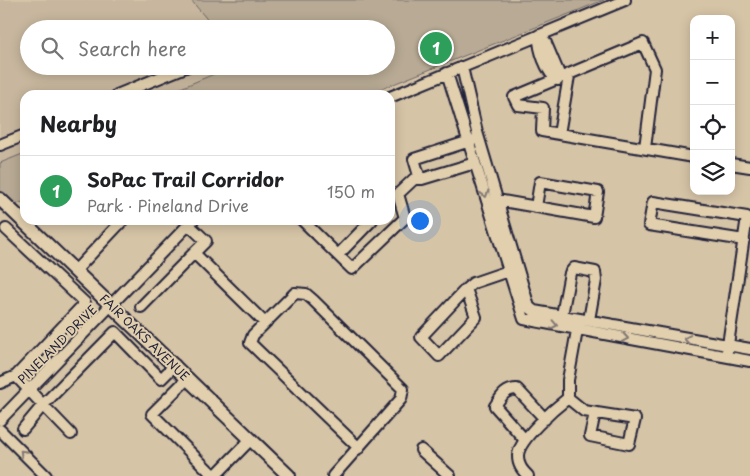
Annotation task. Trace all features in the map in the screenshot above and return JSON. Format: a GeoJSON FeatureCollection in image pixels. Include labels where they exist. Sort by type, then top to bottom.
{"type":"FeatureCollection","features":[{"type":"Feature","properties":{"kind":"main road","name":"FAIR OAKS AVENUE"},"geometry":{"type":"LineString","coordinates":[[0,199],[20,217]]}},
{"type":"Feature","properties":{"kind":"main road","name":"FAIR OAKS AVENUE"},"geometry":{"type":"LineString","coordinates":[[28,225],[289,476]]}},
{"type":"Feature","properties":{"kind":"street"},"geometry":{"type":"LineString","coordinates":[[395,95],[625,0]]}},
{"type":"Feature","properties":{"kind":"street"},"geometry":{"type":"LineString","coordinates":[[539,35],[538,44],[552,77],[558,80]]}},
{"type":"Feature","properties":{"kind":"street"},"geometry":{"type":"LineString","coordinates":[[645,148],[655,68],[643,43],[569,76],[514,97],[518,105],[544,108],[542,131],[690,156]]}},
{"type":"Feature","properties":{"kind":"street"},"geometry":{"type":"LineString","coordinates":[[462,67],[471,107],[475,163],[513,270],[529,307],[534,311],[584,319],[727,349],[750,349]]}},
{"type":"Feature","properties":{"kind":"street"},"geometry":{"type":"LineString","coordinates":[[447,73],[459,110],[474,140],[497,200],[524,319],[750,361]]}},
{"type":"Feature","properties":{"kind":"street"},"geometry":{"type":"LineString","coordinates":[[128,90],[160,75]]}},
{"type":"Feature","properties":{"kind":"street"},"geometry":{"type":"LineString","coordinates":[[559,134],[569,76]]}},
{"type":"Feature","properties":{"kind":"street"},"geometry":{"type":"LineString","coordinates":[[459,110],[471,107]]}},
{"type":"Feature","properties":{"kind":"street"},"geometry":{"type":"LineString","coordinates":[[0,145],[20,137]]}},
{"type":"Feature","properties":{"kind":"street"},"geometry":{"type":"LineString","coordinates":[[420,179],[414,160],[474,140]]}},
{"type":"Feature","properties":{"kind":"street"},"geometry":{"type":"LineString","coordinates":[[395,197],[414,179],[420,179],[475,163]]}},
{"type":"Feature","properties":{"kind":"street"},"geometry":{"type":"LineString","coordinates":[[735,164],[749,166]]}},
{"type":"Feature","properties":{"kind":"street"},"geometry":{"type":"LineString","coordinates":[[497,200],[536,207],[594,217],[598,192],[540,182],[536,207]]}},
{"type":"Feature","properties":{"kind":"street"},"geometry":{"type":"LineString","coordinates":[[307,225],[352,269],[405,218],[398,194]]}},
{"type":"Feature","properties":{"kind":"street"},"geometry":{"type":"LineString","coordinates":[[727,349],[744,240],[747,217],[653,202],[649,225],[744,240]]}},
{"type":"Feature","properties":{"kind":"street"},"geometry":{"type":"LineString","coordinates":[[0,383],[16,376],[85,303],[3,230],[20,217]]}},
{"type":"Feature","properties":{"kind":"street"},"geometry":{"type":"LineString","coordinates":[[75,271],[118,225]]}},
{"type":"Feature","properties":{"kind":"street","name":"PINELAND DRIVE"},"geometry":{"type":"LineString","coordinates":[[0,420],[188,225]]}},
{"type":"Feature","properties":{"kind":"street"},"geometry":{"type":"LineString","coordinates":[[142,307],[206,241],[193,225]]}},
{"type":"Feature","properties":{"kind":"street"},"geometry":{"type":"LineString","coordinates":[[338,255],[367,225]]}},
{"type":"Feature","properties":{"kind":"street"},"geometry":{"type":"LineString","coordinates":[[194,253],[265,323]]}},
{"type":"Feature","properties":{"kind":"street"},"geometry":{"type":"LineString","coordinates":[[528,476],[519,466],[518,455],[520,446],[568,398],[568,380],[577,330],[584,319],[596,280],[595,272],[574,268],[570,273],[562,315]]}},
{"type":"Feature","properties":{"kind":"street"},"geometry":{"type":"LineString","coordinates":[[466,289],[476,317],[439,356],[421,337],[466,289],[473,283],[513,270]]}},
{"type":"Feature","properties":{"kind":"street"},"geometry":{"type":"LineString","coordinates":[[333,476],[358,448],[401,399],[403,389],[306,294],[295,293],[253,334],[250,343],[358,448]]}},
{"type":"Feature","properties":{"kind":"street"},"geometry":{"type":"LineString","coordinates":[[23,429],[43,405],[115,332],[161,379],[175,365]]}},
{"type":"Feature","properties":{"kind":"street"},"geometry":{"type":"LineString","coordinates":[[16,376],[71,434]]}},
{"type":"Feature","properties":{"kind":"street"},"geometry":{"type":"LineString","coordinates":[[188,378],[152,414],[214,476],[251,439]]}},
{"type":"Feature","properties":{"kind":"street"},"geometry":{"type":"LineString","coordinates":[[525,440],[495,406],[502,394],[511,389],[517,389],[545,419]]}},
{"type":"Feature","properties":{"kind":"street"},"geometry":{"type":"LineString","coordinates":[[568,398],[584,411],[636,419],[630,444],[590,436],[595,413]]}},
{"type":"Feature","properties":{"kind":"street"},"geometry":{"type":"LineString","coordinates":[[0,430],[46,476]]}},
{"type":"Feature","properties":{"kind":"street"},"geometry":{"type":"LineString","coordinates":[[421,450],[444,474]]}},
{"type":"Feature","properties":{"kind":"shaded area"},"geometry":{"type":"Polygon","coordinates":[[[0,0],[191,0],[208,20],[20,20],[20,75],[212,75],[176,90],[20,90],[20,155],[0,163],[0,0]]]}},
{"type":"Feature","properties":{"kind":"shaded area"},"geometry":{"type":"Polygon","coordinates":[[[191,0],[604,0],[379,90],[176,90],[212,75],[395,75],[395,20],[208,20],[191,0]]]}},
{"type":"Feature","properties":{"kind":"shaded area"},"geometry":{"type":"Polygon","coordinates":[[[20,155],[20,203],[0,211],[0,163],[20,155]]]}},
{"type":"Feature","properties":{"kind":"place","name":"SoPac Trail Corridor"},"geometry":{"type":"Point","coordinates":[436,48]}}]}
